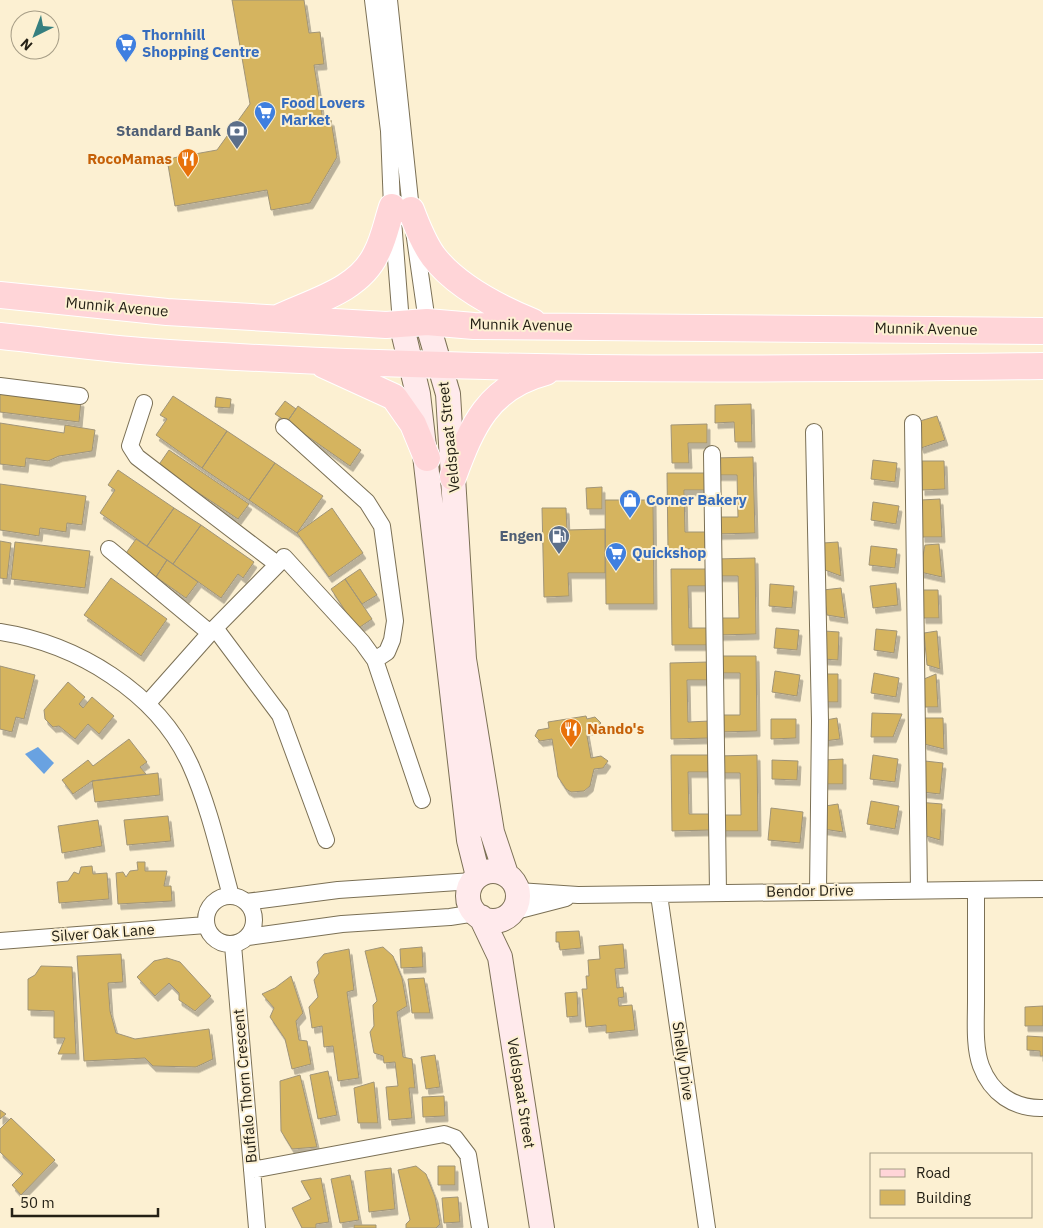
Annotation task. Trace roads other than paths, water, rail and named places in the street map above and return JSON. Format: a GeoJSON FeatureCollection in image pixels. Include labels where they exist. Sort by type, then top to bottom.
{"type":"FeatureCollection","features":[{"type":"Feature","properties":{"kind":"main road"},"geometry":{"type":"LineString","coordinates":[[277,318],[343,289],[364,272],[402,208],[434,257],[465,286],[505,311],[543,326]]}},
{"type":"Feature","properties":{"kind":"main road","name":"Munnik Avenue"},"geometry":{"type":"LineString","coordinates":[[0,295],[167,312],[386,325],[427,322],[474,326],[1043,331]]}},
{"type":"Feature","properties":{"kind":"main road"},"geometry":{"type":"LineString","coordinates":[[0,336],[140,351],[561,368],[703,369],[1043,366]]}},
{"type":"Feature","properties":{"kind":"main road"},"geometry":{"type":"LineString","coordinates":[[312,359],[394,397],[413,424],[427,458]]}},
{"type":"Feature","properties":{"kind":"main road"},"geometry":{"type":"LineString","coordinates":[[453,477],[474,426],[505,390],[530,376],[561,368]]}},
{"type":"Feature","properties":{"kind":"street","name":"Veldspaat Street"},"geometry":{"type":"LineString","coordinates":[[373,0],[389,131],[402,208],[427,322],[448,394],[464,659],[492,832],[510,898],[500,957]]}},
{"type":"Feature","properties":{"kind":"street","name":"Veldspaat Street"},"geometry":{"type":"LineString","coordinates":[[389,0],[402,208],[401,323],[418,394],[427,458],[429,498],[469,840],[476,878]]}},
{"type":"Feature","properties":{"kind":"street"},"geometry":{"type":"LineString","coordinates":[[0,386],[80,396]]}},
{"type":"Feature","properties":{"kind":"street"},"geometry":{"type":"LineString","coordinates":[[144,403],[130,446],[137,457],[284,558],[362,642],[375,660],[422,800]]}},
{"type":"Feature","properties":{"kind":"street"},"geometry":{"type":"LineString","coordinates":[[914,423],[919,890]]}},
{"type":"Feature","properties":{"kind":"street"},"geometry":{"type":"LineString","coordinates":[[284,427],[367,502],[382,526],[395,621],[392,640],[387,652],[375,660]]}},
{"type":"Feature","properties":{"kind":"street"},"geometry":{"type":"LineString","coordinates":[[814,432],[820,721],[818,891]]}},
{"type":"Feature","properties":{"kind":"street"},"geometry":{"type":"LineString","coordinates":[[712,454],[718,892]]}},
{"type":"Feature","properties":{"kind":"street"},"geometry":{"type":"LineString","coordinates":[[109,549],[212,631],[280,715],[326,840]]}},
{"type":"Feature","properties":{"kind":"street"},"geometry":{"type":"LineString","coordinates":[[147,704],[212,631],[284,558]]}},
{"type":"Feature","properties":{"kind":"street"},"geometry":{"type":"LineString","coordinates":[[0,632],[49,643],[82,658],[147,704],[173,733],[190,764],[238,899],[254,915],[253,930],[248,937]]}},
{"type":"Feature","properties":{"kind":"street"},"geometry":{"type":"LineString","coordinates":[[496,871],[510,898],[494,920],[479,915],[342,924],[248,937],[233,945],[219,942],[208,932],[206,925],[206,918],[211,904],[224,896],[238,899],[476,878],[487,872],[496,871]]}},
{"type":"Feature","properties":{"kind":"street"},"geometry":{"type":"LineString","coordinates":[[476,878],[468,897],[479,915]]}},
{"type":"Feature","properties":{"kind":"street","name":"Bendor Drive"},"geometry":{"type":"LineString","coordinates":[[510,898],[718,892],[1043,889]]}},
{"type":"Feature","properties":{"kind":"street"},"geometry":{"type":"LineString","coordinates":[[976,890],[976,1018],[981,1065],[998,1092],[1009,1102],[1025,1107],[1043,1108]]}},
{"type":"Feature","properties":{"kind":"street","name":"Shelly Drive"},"geometry":{"type":"LineString","coordinates":[[659,895],[707,1228]]}},
{"type":"Feature","properties":{"kind":"street","name":"Veldspaat Street"},"geometry":{"type":"LineString","coordinates":[[479,915],[500,957],[542,1228]]}},
{"type":"Feature","properties":{"kind":"street","name":"Silver Oak Lane"},"geometry":{"type":"LineString","coordinates":[[0,941],[206,925]]}},
{"type":"Feature","properties":{"kind":"street","name":"Buffalo Thorn Crescent"},"geometry":{"type":"LineString","coordinates":[[233,945],[257,1228]]}},
{"type":"Feature","properties":{"kind":"street"},"geometry":{"type":"LineString","coordinates":[[252,1170],[444,1134],[455,1138],[468,1155],[480,1228]]}},
{"type":"Feature","properties":{"kind":"water"},"geometry":{"type":"Polygon","coordinates":[[[38,747],[54,763],[44,774],[25,754],[38,747]]]}},
{"type":"Feature","properties":{"kind":"place","name":"Thornhill Shopping Centre"},"geometry":{"type":"Point","coordinates":[126,63]}},
{"type":"Feature","properties":{"kind":"place","name":"Food Lovers Market"},"geometry":{"type":"Point","coordinates":[265,131]}},
{"type":"Feature","properties":{"kind":"place","name":"Standard Bank"},"geometry":{"type":"Point","coordinates":[237,150]}},
{"type":"Feature","properties":{"kind":"place","name":"RocoMamas"},"geometry":{"type":"Point","coordinates":[188,178]}},
{"type":"Feature","properties":{"kind":"place","name":"Corner Bakery"},"geometry":{"type":"Point","coordinates":[630,519]}},
{"type":"Feature","properties":{"kind":"place","name":"Engen"},"geometry":{"type":"Point","coordinates":[559,555]}},
{"type":"Feature","properties":{"kind":"place","name":"Quickshop"},"geometry":{"type":"Point","coordinates":[616,572]}},
{"type":"Feature","properties":{"kind":"place","name":"Nando's"},"geometry":{"type":"Point","coordinates":[571,748]}}]}
